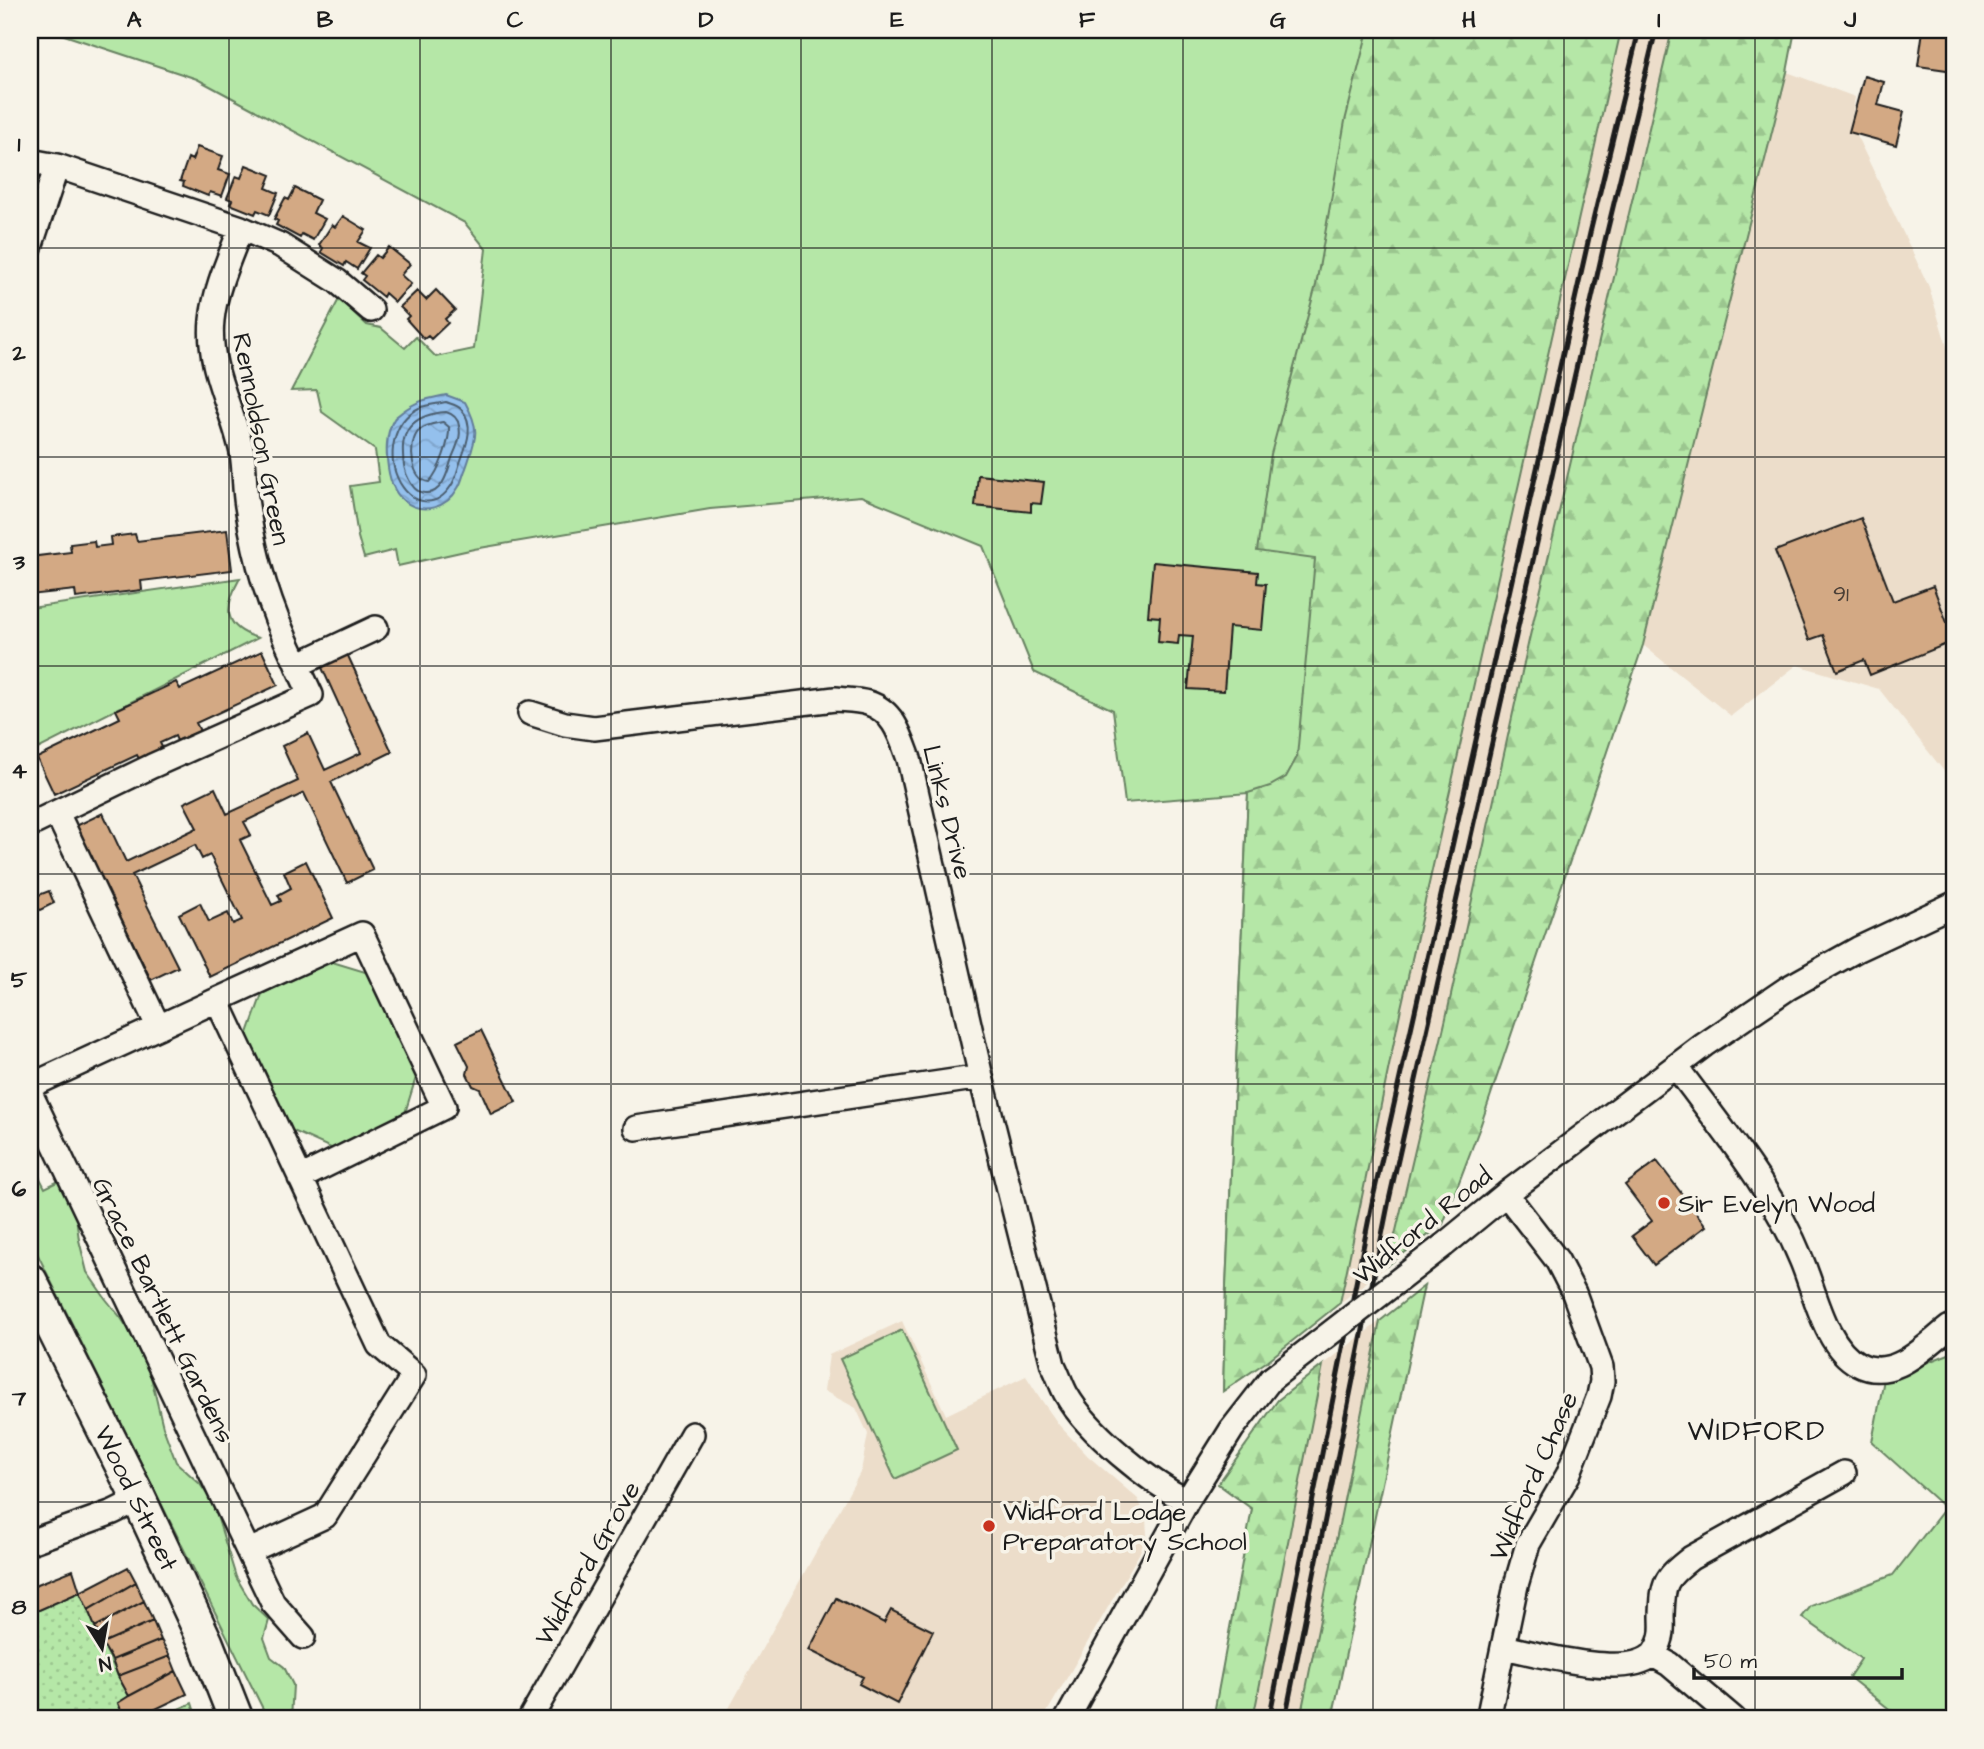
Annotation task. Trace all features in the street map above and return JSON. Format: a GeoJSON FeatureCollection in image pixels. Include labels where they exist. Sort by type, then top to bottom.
{"type":"FeatureCollection","features":[{"type":"Feature","properties":{"kind":"main road","name":"Wood Street"},"geometry":{"type":"LineString","coordinates":[[30,1281],[139,1499],[206,1643],[236,1719]]}},
{"type":"Feature","properties":{"kind":"street"},"geometry":{"type":"LineString","coordinates":[[30,161],[57,166],[241,228],[280,245],[337,281],[371,310]]}},
{"type":"Feature","properties":{"kind":"street"},"geometry":{"type":"LineString","coordinates":[[30,247],[57,166]]}},
{"type":"Feature","properties":{"kind":"street","name":"Rennoldson Green"},"geometry":{"type":"LineString","coordinates":[[241,228],[212,318],[211,352],[242,453],[247,504],[262,582],[294,658]]}},
{"type":"Feature","properties":{"kind":"street"},"geometry":{"type":"LineString","coordinates":[[30,825],[152,766],[311,695],[297,665],[376,628]]}},
{"type":"Feature","properties":{"kind":"street","name":"Links Drive"},"geometry":{"type":"LineString","coordinates":[[530,713],[565,724],[594,728],[835,699],[868,703],[886,712],[900,734],[909,759],[981,1077],[1053,1365],[1067,1395],[1084,1419],[1145,1475],[1186,1501]]}},
{"type":"Feature","properties":{"kind":"street"},"geometry":{"type":"LineString","coordinates":[[57,813],[158,1027]]}},
{"type":"Feature","properties":{"kind":"street","name":"Widford Road"},"geometry":{"type":"LineString","coordinates":[[1067,1719],[1186,1501],[1233,1429],[1272,1379],[1506,1194],[1677,1068],[1704,1045],[1788,988],[1858,949],[1951,904]]}},
{"type":"Feature","properties":{"kind":"street"},"geometry":{"type":"LineString","coordinates":[[30,1086],[362,934],[444,1107],[300,1178]]}},
{"type":"Feature","properties":{"kind":"street"},"geometry":{"type":"LineString","coordinates":[[217,1000],[379,1345],[414,1375],[325,1516],[249,1551]]}},
{"type":"Feature","properties":{"kind":"street"},"geometry":{"type":"LineString","coordinates":[[1677,1068],[1774,1203],[1801,1259],[1833,1342],[1846,1355],[1859,1365],[1877,1369],[1895,1367],[1912,1358],[1950,1327]]}},
{"type":"Feature","properties":{"kind":"street"},"geometry":{"type":"LineString","coordinates":[[636,1128],[981,1077]]}},
{"type":"Feature","properties":{"kind":"street","name":"Grace Bartlett Gardens"},"geometry":{"type":"LineString","coordinates":[[30,1093],[273,1603],[303,1637]]}},
{"type":"Feature","properties":{"kind":"street","name":"Widford Chase"},"geometry":{"type":"LineString","coordinates":[[1488,1719],[1516,1584],[1528,1544],[1568,1475],[1599,1396],[1602,1381],[1601,1367],[1574,1293],[1557,1260],[1506,1194]]}},
{"type":"Feature","properties":{"kind":"street","name":"Widford Grove"},"geometry":{"type":"LineString","coordinates":[[530,1719],[692,1434]]}},
{"type":"Feature","properties":{"kind":"street"},"geometry":{"type":"LineString","coordinates":[[1504,1647],[1594,1664],[1640,1662],[1653,1655],[1661,1638],[1664,1587],[1673,1572],[1691,1559],[1844,1473]]}},
{"type":"Feature","properties":{"kind":"street"},"geometry":{"type":"LineString","coordinates":[[30,1542],[113,1512],[139,1499]]}},
{"type":"Feature","properties":{"kind":"street"},"geometry":{"type":"LineString","coordinates":[[1653,1655],[1669,1664],[1734,1719]]}},
{"type":"Feature","properties":{"kind":"shaded area"},"geometry":{"type":"Polygon","coordinates":[[[1621,30],[1672,30],[1529,640],[1446,1018],[1388,1265],[1340,1303],[1401,1008],[1621,30]]]}},
{"type":"Feature","properties":{"kind":"shaded area"},"geometry":{"type":"Polygon","coordinates":[[[1787,72],[1855,97],[1851,124],[1929,287],[1954,370],[1954,778],[1947,775],[1879,689],[1797,665],[1731,716],[1643,645],[1787,72]]]}},
{"type":"Feature","properties":{"kind":"shaded area","name":"Widford Lodge Preparatory School"},"geometry":{"type":"Polygon","coordinates":[[[902,1321],[946,1415],[1026,1376],[1059,1425],[1088,1456],[1138,1499],[1146,1517],[1147,1535],[1139,1554],[1043,1719],[723,1719],[861,1471],[868,1434],[856,1408],[824,1391],[829,1355],[902,1321]]]}},
{"type":"Feature","properties":{"kind":"shaded area"},"geometry":{"type":"Polygon","coordinates":[[[1380,1321],[1300,1719],[1253,1719],[1323,1365],[1380,1321]]]}},
{"type":"Feature","properties":{"kind":"green space"},"geometry":{"type":"Polygon","coordinates":[[[49,30],[1587,30],[1265,1362],[1223,1391],[1248,793],[1125,803],[1113,710],[1034,672],[983,546],[861,496],[710,509],[474,549],[398,566],[395,550],[364,558],[350,486],[379,482],[375,450],[322,412],[317,390],[291,391],[339,299],[367,325],[381,328],[405,348],[416,337],[436,357],[474,349],[486,249],[465,223],[197,79],[49,30]]]}},
{"type":"Feature","properties":{"kind":"green space"},"geometry":{"type":"Polygon","coordinates":[[[1368,30],[1621,30],[1401,1008],[1340,1303],[1266,1362],[1223,1391],[1248,793],[1286,777],[1297,757],[1315,559],[1257,551],[1271,454],[1316,285],[1345,121],[1368,30]]]}},
{"type":"Feature","properties":{"kind":"green space"},"geometry":{"type":"Polygon","coordinates":[[[1672,30],[1795,30],[1787,72],[1643,645],[1480,1127],[1443,1224],[1388,1265],[1446,1018],[1529,640],[1672,30]]]}},
{"type":"Feature","properties":{"kind":"green space"},"geometry":{"type":"Polygon","coordinates":[[[240,578],[229,607],[232,622],[258,638],[32,752],[30,608],[240,578]]]}},
{"type":"Feature","properties":{"kind":"green space"},"geometry":{"type":"Polygon","coordinates":[[[329,961],[372,974],[417,1074],[405,1113],[333,1149],[291,1130],[247,1036],[262,994],[329,961]]]}},
{"type":"Feature","properties":{"kind":"green space"},"geometry":{"type":"Polygon","coordinates":[[[30,1159],[45,1188],[63,1179],[76,1216],[87,1272],[146,1356],[163,1427],[176,1462],[200,1484],[213,1503],[236,1577],[252,1604],[269,1620],[264,1638],[271,1657],[284,1667],[293,1685],[291,1719],[268,1719],[30,1239],[30,1159]]]}},
{"type":"Feature","properties":{"kind":"green space"},"geometry":{"type":"Polygon","coordinates":[[[1424,1286],[1332,1719],[1300,1719],[1380,1321],[1424,1286]]]}},
{"type":"Feature","properties":{"kind":"green space"},"geometry":{"type":"Polygon","coordinates":[[[902,1330],[957,1450],[895,1479],[840,1359],[902,1330]]]}},
{"type":"Feature","properties":{"kind":"green space"},"geometry":{"type":"Polygon","coordinates":[[[1954,1352],[1954,1719],[1902,1719],[1849,1677],[1861,1659],[1802,1617],[1811,1606],[1893,1575],[1945,1508],[1872,1442],[1884,1379],[1954,1352]]]}},
{"type":"Feature","properties":{"kind":"green space"},"geometry":{"type":"Polygon","coordinates":[[[1323,1365],[1253,1719],[1213,1719],[1252,1509],[1218,1484],[1278,1400],[1323,1365]]]}},
{"type":"Feature","properties":{"kind":"green space"},"geometry":{"type":"Polygon","coordinates":[[[80,1592],[129,1696],[118,1704],[125,1719],[30,1719],[30,1614],[80,1592]]]}},
{"type":"Feature","properties":{"kind":"green space"},"geometry":{"type":"Polygon","coordinates":[[[192,1703],[197,1719],[156,1719],[192,1703]]]}},
{"type":"Feature","properties":{"kind":"water"},"geometry":{"type":"Polygon","coordinates":[[[446,395],[465,402],[475,428],[474,442],[461,483],[453,495],[434,508],[418,508],[403,500],[392,484],[387,461],[390,428],[395,417],[413,405],[446,395]]]}},
{"type":"Feature","properties":{"kind":"building"},"geometry":{"type":"Polygon","coordinates":[[[1923,30],[1954,30],[1954,71],[1918,66],[1923,30]]]}},
{"type":"Feature","properties":{"kind":"building"},"geometry":{"type":"Polygon","coordinates":[[[1864,76],[1884,82],[1878,105],[1904,112],[1896,145],[1849,132],[1864,76]]]}},
{"type":"Feature","properties":{"kind":"building"},"geometry":{"type":"Polygon","coordinates":[[[197,147],[223,156],[218,170],[230,174],[222,196],[210,192],[208,196],[183,186],[184,182],[180,181],[188,158],[192,160],[197,147]]]}},
{"type":"Feature","properties":{"kind":"building"},"geometry":{"type":"Polygon","coordinates":[[[246,165],[271,175],[266,188],[278,193],[269,215],[257,210],[255,214],[230,204],[232,200],[227,198],[236,176],[241,178],[246,165]]]}},
{"type":"Feature","properties":{"kind":"building"},"geometry":{"type":"Polygon","coordinates":[[[295,188],[319,200],[313,213],[325,219],[313,240],[302,234],[300,238],[276,225],[278,221],[274,219],[285,198],[289,200],[295,188]]]}},
{"type":"Feature","properties":{"kind":"building"},"geometry":{"type":"Polygon","coordinates":[[[343,216],[366,230],[358,242],[370,248],[357,269],[346,262],[344,266],[321,252],[323,248],[319,245],[332,225],[335,227],[343,216]]]}},
{"type":"Feature","properties":{"kind":"building"},"geometry":{"type":"Polygon","coordinates":[[[389,247],[410,264],[401,275],[411,284],[395,302],[385,293],[383,297],[362,280],[365,276],[361,273],[376,255],[380,258],[389,247]]]}},
{"type":"Feature","properties":{"kind":"building"},"geometry":{"type":"Polygon","coordinates":[[[436,290],[455,310],[445,319],[448,323],[431,339],[428,336],[424,339],[406,319],[409,316],[400,307],[417,291],[426,300],[436,290]]]}},
{"type":"Feature","properties":{"kind":"building"},"geometry":{"type":"Polygon","coordinates":[[[978,475],[1044,482],[1041,504],[1031,503],[1031,512],[975,506],[978,475]]]}},
{"type":"Feature","properties":{"kind":"building"},"geometry":{"type":"Polygon","coordinates":[[[1861,518],[1893,601],[1933,586],[1954,641],[1870,675],[1864,660],[1837,671],[1823,635],[1809,640],[1775,551],[1861,518]]]}},
{"type":"Feature","properties":{"kind":"building"},"geometry":{"type":"Polygon","coordinates":[[[227,530],[232,570],[141,581],[142,590],[76,598],[75,590],[30,595],[30,557],[71,552],[70,544],[94,541],[95,547],[111,545],[110,537],[135,534],[137,541],[227,530]]]}},
{"type":"Feature","properties":{"kind":"building"},"geometry":{"type":"Polygon","coordinates":[[[1153,562],[1258,572],[1257,583],[1266,584],[1262,630],[1229,627],[1224,691],[1188,689],[1193,636],[1179,635],[1178,644],[1158,642],[1160,617],[1148,616],[1153,562]]]}},
{"type":"Feature","properties":{"kind":"building"},"geometry":{"type":"Polygon","coordinates":[[[344,647],[392,752],[331,782],[373,870],[347,883],[304,793],[244,822],[251,835],[240,840],[272,905],[281,901],[278,895],[291,888],[284,872],[306,861],[333,918],[210,977],[179,914],[200,903],[209,922],[228,913],[233,924],[242,920],[210,855],[202,859],[195,845],[132,875],[178,967],[151,980],[76,826],[103,813],[126,862],[197,828],[184,803],[215,788],[227,814],[298,781],[282,746],[308,733],[325,770],[361,753],[318,659],[344,647]]]}},
{"type":"Feature","properties":{"kind":"building"},"geometry":{"type":"Polygon","coordinates":[[[262,651],[278,685],[196,723],[200,731],[177,741],[175,736],[160,743],[163,749],[140,761],[137,755],[54,794],[37,758],[120,718],[116,710],[176,682],[180,689],[262,651]]]}},
{"type":"Feature","properties":{"kind":"building"},"geometry":{"type":"Polygon","coordinates":[[[30,875],[39,895],[49,891],[54,903],[30,915],[30,875]]]}},
{"type":"Feature","properties":{"kind":"building"},"geometry":{"type":"Polygon","coordinates":[[[481,1030],[516,1102],[491,1114],[480,1089],[473,1086],[467,1074],[469,1066],[457,1042],[481,1030]]]}},
{"type":"Feature","properties":{"kind":"building","name":"Sir Evelyn Wood"},"geometry":{"type":"Polygon","coordinates":[[[1657,1161],[1706,1226],[1654,1265],[1632,1236],[1652,1221],[1625,1185],[1657,1161]]]}},
{"type":"Feature","properties":{"kind":"building"},"geometry":{"type":"Polygon","coordinates":[[[128,1567],[136,1582],[88,1610],[80,1592],[128,1567]]]}},
{"type":"Feature","properties":{"kind":"building"},"geometry":{"type":"Polygon","coordinates":[[[73,1570],[80,1592],[30,1614],[30,1587],[73,1570]]]}},
{"type":"Feature","properties":{"kind":"building"},"geometry":{"type":"Polygon","coordinates":[[[136,1582],[144,1601],[95,1627],[88,1610],[136,1582]]]}},
{"type":"Feature","properties":{"kind":"building"},"geometry":{"type":"Polygon","coordinates":[[[836,1598],[884,1623],[891,1610],[933,1631],[897,1704],[859,1684],[863,1677],[809,1650],[836,1598]]]}},
{"type":"Feature","properties":{"kind":"building"},"geometry":{"type":"Polygon","coordinates":[[[144,1601],[153,1621],[102,1643],[95,1627],[144,1601]]]}},
{"type":"Feature","properties":{"kind":"building"},"geometry":{"type":"Polygon","coordinates":[[[153,1621],[161,1640],[112,1660],[102,1643],[153,1621]]]}},
{"type":"Feature","properties":{"kind":"building"},"geometry":{"type":"Polygon","coordinates":[[[161,1640],[170,1656],[118,1676],[112,1660],[161,1640]]]}},
{"type":"Feature","properties":{"kind":"building"},"geometry":{"type":"Polygon","coordinates":[[[170,1656],[176,1671],[129,1696],[118,1676],[170,1656]]]}},
{"type":"Feature","properties":{"kind":"building"},"geometry":{"type":"Polygon","coordinates":[[[176,1671],[187,1694],[135,1719],[125,1719],[118,1703],[176,1671]]]}},
{"type":"Feature","properties":{"kind":"railway"},"geometry":{"type":"LineString","coordinates":[[1269,1719],[1373,1198],[1590,233],[1639,30]]}},
{"type":"Feature","properties":{"kind":"railway"},"geometry":{"type":"LineString","coordinates":[[1285,1719],[1389,1200],[1606,236],[1656,30]]}},
{"type":"Feature","properties":{"kind":"place","name":"Sir Evelyn Wood"},"geometry":{"type":"Point","coordinates":[1664,1203]}},
{"type":"Feature","properties":{"kind":"place","name":"Widford Lodge Preparatory School"},"geometry":{"type":"Point","coordinates":[989,1526]}},
{"type":"Feature","properties":{"kind":"district","name":"WIDFORD"},"geometry":{"type":"Point","coordinates":[1757,1430]}}]}
